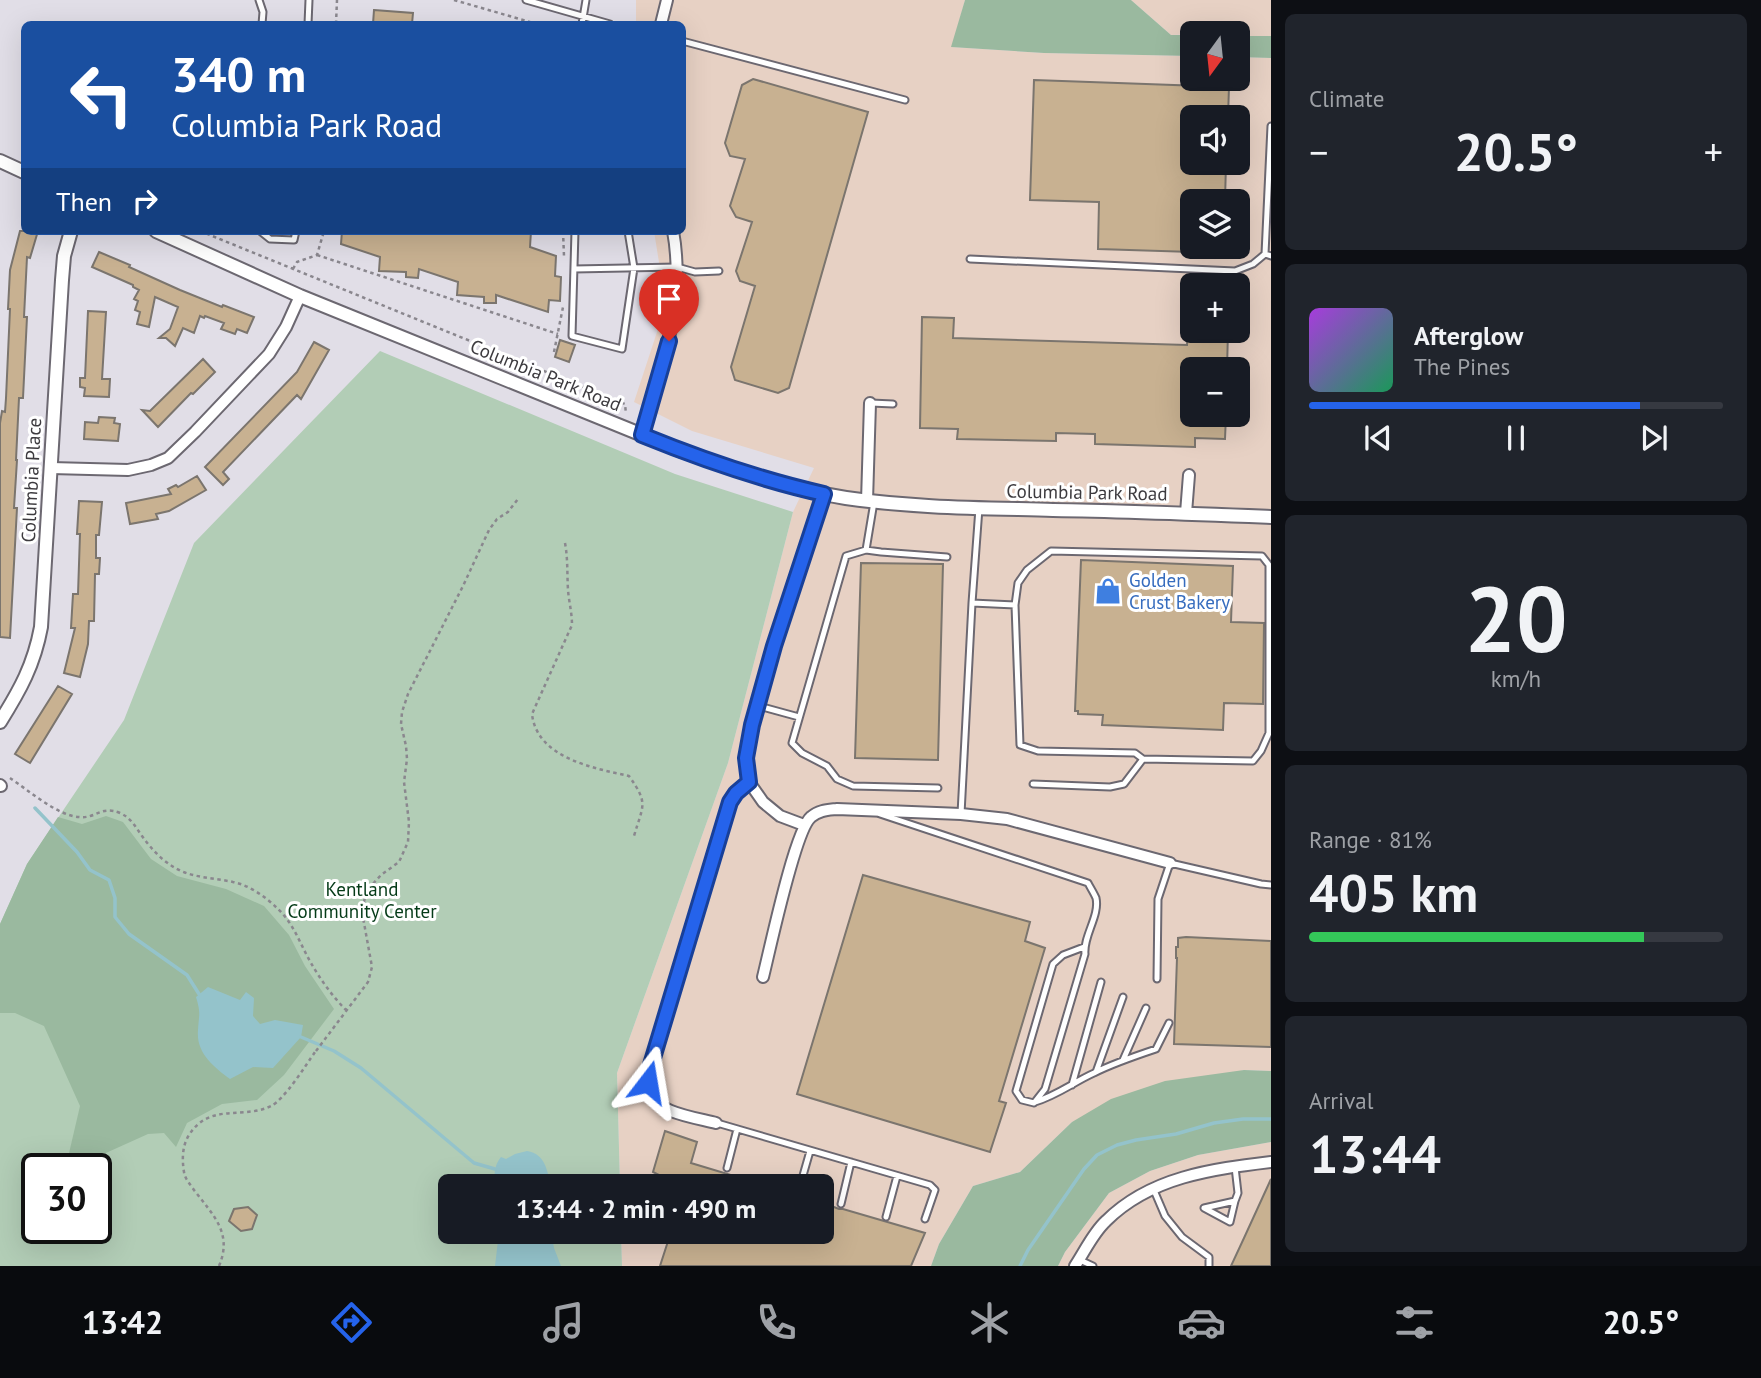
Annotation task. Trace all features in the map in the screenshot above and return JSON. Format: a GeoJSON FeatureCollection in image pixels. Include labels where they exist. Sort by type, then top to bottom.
{"type":"FeatureCollection","features":[{"type":"Feature","properties":{"kind":"street"},"geometry":{"type":"LineString","coordinates":[[662,21],[667,0]]}},
{"type":"Feature","properties":{"kind":"street"},"geometry":{"type":"LineString","coordinates":[[0,161],[21,171]]}},
{"type":"Feature","properties":{"kind":"street","name":"Columbia Place"},"geometry":{"type":"LineString","coordinates":[[0,722],[32,666],[37,648],[43,599],[62,280],[64,256],[70,235]]}},
{"type":"Feature","properties":{"kind":"street","name":"Columbia Park Road"},"geometry":{"type":"LineString","coordinates":[[165,235],[300,296],[642,435],[769,481],[824,494],[871,501],[979,508],[1271,517]]}},
{"type":"Feature","properties":{"kind":"street"},"geometry":{"type":"LineString","coordinates":[[642,435],[672,330],[677,267],[674,235]]}},
{"type":"Feature","properties":{"kind":"street"},"geometry":{"type":"LineString","coordinates":[[51,468],[128,470],[168,458],[269,354],[286,327],[300,296]]}},
{"type":"Feature","properties":{"kind":"street"},"geometry":{"type":"LineString","coordinates":[[870,403],[871,501]]}},
{"type":"Feature","properties":{"kind":"street"},"geometry":{"type":"LineString","coordinates":[[1185,513],[1189,475]]}},
{"type":"Feature","properties":{"kind":"street"},"geometry":{"type":"LineString","coordinates":[[804,825],[780,816],[763,803],[749,782],[746,758],[774,646],[824,494]]}},
{"type":"Feature","properties":{"kind":"street"},"geometry":{"type":"LineString","coordinates":[[716,1123],[662,1107],[651,1097],[648,1082],[730,802],[749,782]]}},
{"type":"Feature","properties":{"kind":"street"},"geometry":{"type":"LineString","coordinates":[[763,977],[804,825],[821,811],[837,809],[961,814],[1007,819],[1170,863]]}},
{"type":"Feature","properties":{"kind":"street"},"geometry":{"type":"LineString","coordinates":[[1078,1263],[1104,1223],[1131,1200],[1153,1188],[1188,1176],[1271,1162]]}},
{"type":"Feature","properties":{"kind":"lane"},"geometry":{"type":"LineString","coordinates":[[259,0],[263,12],[262,21]]}},
{"type":"Feature","properties":{"kind":"lane"},"geometry":{"type":"LineString","coordinates":[[308,21],[309,0]]}},
{"type":"Feature","properties":{"kind":"lane"},"geometry":{"type":"LineString","coordinates":[[526,0],[598,21]]}},
{"type":"Feature","properties":{"kind":"lane"},"geometry":{"type":"LineString","coordinates":[[582,21],[586,0]]}},
{"type":"Feature","properties":{"kind":"lane"},"geometry":{"type":"LineString","coordinates":[[686,42],[905,100]]}},
{"type":"Feature","properties":{"kind":"lane"},"geometry":{"type":"LineString","coordinates":[[970,260],[1235,271],[1253,264],[1268,255],[1271,126]]}},
{"type":"Feature","properties":{"kind":"lane"},"geometry":{"type":"LineString","coordinates":[[265,235],[270,239],[294,240],[295,235]]}},
{"type":"Feature","properties":{"kind":"lane"},"geometry":{"type":"LineString","coordinates":[[575,235],[572,336],[622,349],[634,268],[629,235]]}},
{"type":"Feature","properties":{"kind":"lane"},"geometry":{"type":"LineString","coordinates":[[574,269],[677,267],[695,272],[719,271]]}},
{"type":"Feature","properties":{"kind":"lane"},"geometry":{"type":"LineString","coordinates":[[870,403],[892,404]]}},
{"type":"Feature","properties":{"kind":"lane"},"geometry":{"type":"LineString","coordinates":[[866,550],[871,501]]}},
{"type":"Feature","properties":{"kind":"lane"},"geometry":{"type":"LineString","coordinates":[[961,814],[979,508]]}},
{"type":"Feature","properties":{"kind":"lane"},"geometry":{"type":"LineString","coordinates":[[938,788],[853,786],[836,779],[827,766],[802,753],[792,743],[846,556],[866,550],[947,557]]}},
{"type":"Feature","properties":{"kind":"lane"},"geometry":{"type":"LineString","coordinates":[[1051,551],[1262,556],[1269,565],[1269,733],[1261,751],[1253,761],[1143,759],[1135,753],[1038,751],[1020,745],[1015,605],[1017,583],[1027,570],[1051,551]]}},
{"type":"Feature","properties":{"kind":"lane"},"geometry":{"type":"LineString","coordinates":[[972,603],[1015,605]]}},
{"type":"Feature","properties":{"kind":"lane"},"geometry":{"type":"LineString","coordinates":[[758,705],[799,717]]}},
{"type":"Feature","properties":{"kind":"lane"},"geometry":{"type":"LineString","coordinates":[[1033,785],[1110,787],[1124,784],[1143,759]]}},
{"type":"Feature","properties":{"kind":"lane"},"geometry":{"type":"LineString","coordinates":[[867,810],[1088,883],[1096,899],[1093,920],[1084,947],[1085,954],[1045,1089],[1034,1103]]}},
{"type":"Feature","properties":{"kind":"lane"},"geometry":{"type":"LineString","coordinates":[[1157,979],[1158,899],[1170,863],[1271,885]]}},
{"type":"Feature","properties":{"kind":"lane"},"geometry":{"type":"LineString","coordinates":[[1084,947],[1063,955],[1053,964],[1016,1091],[1022,1100],[1034,1103],[1096,1072],[1156,1049],[1169,1023]]}},
{"type":"Feature","properties":{"kind":"lane"},"geometry":{"type":"LineString","coordinates":[[1072,1085],[1101,982]]}},
{"type":"Feature","properties":{"kind":"lane"},"geometry":{"type":"LineString","coordinates":[[1096,1072],[1123,997]]}},
{"type":"Feature","properties":{"kind":"lane"},"geometry":{"type":"LineString","coordinates":[[1124,1060],[1146,1007]]}},
{"type":"Feature","properties":{"kind":"lane"},"geometry":{"type":"LineString","coordinates":[[716,1123],[930,1185],[935,1190],[925,1219]]}},
{"type":"Feature","properties":{"kind":"lane"},"geometry":{"type":"LineString","coordinates":[[727,1168],[737,1129]]}},
{"type":"Feature","properties":{"kind":"lane"},"geometry":{"type":"LineString","coordinates":[[803,1174],[810,1151]]}},
{"type":"Feature","properties":{"kind":"lane"},"geometry":{"type":"LineString","coordinates":[[841,1204],[851,1162]]}},
{"type":"Feature","properties":{"kind":"lane"},"geometry":{"type":"LineString","coordinates":[[1235,1167],[1238,1193],[1230,1222],[1204,1208],[1235,1201]]}},
{"type":"Feature","properties":{"kind":"lane"},"geometry":{"type":"LineString","coordinates":[[886,1217],[897,1176]]}},
{"type":"Feature","properties":{"kind":"lane"},"geometry":{"type":"LineString","coordinates":[[1153,1188],[1165,1216],[1182,1237],[1209,1257],[1209,1266]]}},
{"type":"Feature","properties":{"kind":"lane"},"geometry":{"type":"LineString","coordinates":[[1078,1263],[1093,1266]]}},
{"type":"Feature","properties":{"kind":"path"},"geometry":{"type":"LineString","coordinates":[[336,21],[337,0]]}},
{"type":"Feature","properties":{"kind":"path"},"geometry":{"type":"LineString","coordinates":[[454,0],[527,21]]}},
{"type":"Feature","properties":{"kind":"path"},"geometry":{"type":"LineString","coordinates":[[210,235],[625,404],[626,428]]}},
{"type":"Feature","properties":{"kind":"path"},"geometry":{"type":"LineString","coordinates":[[317,255],[323,235]]}},
{"type":"Feature","properties":{"kind":"path"},"geometry":{"type":"LineString","coordinates":[[563,235],[565,262]]}},
{"type":"Feature","properties":{"kind":"path"},"geometry":{"type":"LineString","coordinates":[[293,269],[298,262],[317,255],[558,334]]}},
{"type":"Feature","properties":{"kind":"path"},"geometry":{"type":"LineString","coordinates":[[554,352],[565,299]]}},
{"type":"Feature","properties":{"kind":"path"},"geometry":{"type":"LineString","coordinates":[[219,1266],[225,1244],[222,1229],[184,1177],[182,1160],[186,1141],[195,1125],[214,1115],[273,1105],[287,1091],[368,982],[372,967],[362,912],[365,897],[381,875],[399,862],[408,842],[404,782],[407,759],[401,724],[402,712],[408,694],[489,530],[519,499]]}},
{"type":"Feature","properties":{"kind":"path"},"geometry":{"type":"LineString","coordinates":[[565,543],[569,562],[568,593],[572,625],[533,714],[534,725],[542,741],[561,754],[591,768],[629,776],[641,792],[644,802],[634,836]]}},
{"type":"Feature","properties":{"kind":"path"},"geometry":{"type":"LineString","coordinates":[[1,786],[10,778],[54,808],[78,818],[104,810],[118,812],[130,819],[164,862],[182,872],[235,882],[256,892],[279,909],[292,925],[311,963],[346,1010]]}},
{"type":"Feature","properties":{"kind":"shaded area"},"geometry":{"type":"Polygon","coordinates":[[[636,0],[965,0],[952,47],[1044,53],[1180,56],[1180,91],[1250,91],[1250,57],[1271,58],[1271,1071],[1244,1070],[1072,1122],[1020,1172],[973,1186],[939,1244],[931,1266],[622,1266],[621,1244],[834,1244],[834,1174],[620,1174],[617,1073],[728,763],[793,512],[814,468],[692,431],[634,402],[658,329],[662,281],[655,235],[686,235],[686,21],[636,21],[636,0]]]}},
{"type":"Feature","properties":{"kind":"shaded area"},"geometry":{"type":"Polygon","coordinates":[[[1131,0],[1271,0],[1271,36],[1250,36],[1250,21],[1180,21],[1180,35],[1171,35],[1131,0]]]}},
{"type":"Feature","properties":{"kind":"shaded area"},"geometry":{"type":"Polygon","coordinates":[[[1271,1142],[1271,1266],[1058,1266],[1065,1252],[1109,1193],[1150,1171],[1198,1155],[1271,1142]]]}},
{"type":"Feature","properties":{"kind":"green space"},"geometry":{"type":"Polygon","coordinates":[[[965,0],[1131,0],[1171,35],[1180,35],[1180,56],[1044,53],[951,47],[965,0]]]}},
{"type":"Feature","properties":{"kind":"green space"},"geometry":{"type":"Polygon","coordinates":[[[1250,36],[1271,36],[1271,58],[1250,57],[1250,36]]]}},
{"type":"Feature","properties":{"kind":"green space","name":"Kentland Community Center"},"geometry":{"type":"Polygon","coordinates":[[[380,351],[675,474],[793,512],[728,763],[617,1073],[620,1174],[438,1174],[438,1244],[621,1244],[622,1266],[0,1266],[0,924],[27,864],[124,720],[194,543],[380,351]]]}},
{"type":"Feature","properties":{"kind":"green space"},"geometry":{"type":"Polygon","coordinates":[[[106,816],[123,822],[151,859],[177,876],[226,889],[264,906],[289,935],[305,966],[334,1009],[284,1075],[257,1100],[222,1104],[187,1123],[176,1147],[164,1133],[148,1134],[106,1153],[69,1153],[80,1106],[44,1026],[15,1013],[0,1013],[0,924],[27,864],[58,817],[82,824],[106,816]]]}},
{"type":"Feature","properties":{"kind":"green space"},"geometry":{"type":"Polygon","coordinates":[[[1244,1070],[1271,1071],[1271,1142],[1198,1155],[1150,1171],[1109,1193],[1065,1252],[1058,1266],[931,1266],[939,1244],[973,1186],[1020,1172],[1072,1122],[1111,1099],[1165,1081],[1244,1070]]]}},
{"type":"Feature","properties":{"kind":"water"},"geometry":{"type":"Polygon","coordinates":[[[208,987],[240,1000],[246,992],[254,998],[253,1016],[260,1024],[275,1020],[303,1025],[301,1037],[273,1068],[253,1067],[230,1079],[212,1064],[203,1052],[198,1038],[199,1010],[196,997],[208,987]]]}},
{"type":"Feature","properties":{"kind":"water"},"geometry":{"type":"Polygon","coordinates":[[[527,1151],[538,1156],[548,1174],[495,1174],[501,1157],[506,1159],[527,1151]]]}},
{"type":"Feature","properties":{"kind":"water"},"geometry":{"type":"Polygon","coordinates":[[[498,1244],[553,1244],[561,1266],[495,1266],[498,1244]]]}},
{"type":"Feature","properties":{"kind":"building"},"geometry":{"type":"Polygon","coordinates":[[[374,10],[413,13],[412,21],[373,21],[374,10]]]}},
{"type":"Feature","properties":{"kind":"building"},"geometry":{"type":"Polygon","coordinates":[[[753,79],[868,112],[789,388],[778,393],[735,380],[731,367],[755,286],[740,281],[736,271],[752,222],[736,217],[730,206],[745,159],[730,156],[725,143],[742,85],[753,79]]]}},
{"type":"Feature","properties":{"kind":"building"},"geometry":{"type":"Polygon","coordinates":[[[1034,80],[1180,85],[1180,91],[1229,91],[1228,105],[1180,105],[1180,175],[1226,175],[1225,189],[1180,189],[1180,252],[1098,249],[1099,202],[1030,200],[1034,80]]]}},
{"type":"Feature","properties":{"kind":"building"},"geometry":{"type":"Polygon","coordinates":[[[20,231],[21,235],[37,235],[30,258],[27,257],[24,317],[27,317],[23,398],[19,398],[14,508],[17,508],[10,638],[0,637],[0,423],[2,411],[5,412],[6,398],[10,270],[20,231]]]}},
{"type":"Feature","properties":{"kind":"building"},"geometry":{"type":"Polygon","coordinates":[[[342,235],[531,235],[530,247],[556,256],[555,276],[561,277],[560,301],[549,300],[548,312],[496,295],[496,303],[484,303],[484,297],[457,295],[458,282],[419,269],[418,278],[406,277],[406,272],[379,271],[380,257],[341,244],[342,235]]]}},
{"type":"Feature","properties":{"kind":"building"},"geometry":{"type":"Polygon","coordinates":[[[99,252],[180,290],[254,317],[247,333],[237,329],[235,334],[221,329],[224,323],[200,316],[194,333],[183,328],[175,346],[166,338],[159,338],[170,329],[178,307],[155,297],[149,327],[137,324],[140,312],[135,310],[138,301],[134,299],[139,290],[92,267],[99,252]]]}},
{"type":"Feature","properties":{"kind":"building"},"geometry":{"type":"Polygon","coordinates":[[[88,311],[106,312],[102,379],[110,379],[109,397],[84,396],[85,388],[80,387],[80,378],[85,378],[88,311]]]}},
{"type":"Feature","properties":{"kind":"building"},"geometry":{"type":"Polygon","coordinates":[[[922,317],[954,318],[953,338],[1187,345],[1228,343],[1227,357],[1180,357],[1180,427],[1226,427],[1225,439],[1195,438],[1195,447],[1095,444],[1095,434],[1056,433],[1056,441],[957,439],[958,429],[920,428],[922,317]]]}},
{"type":"Feature","properties":{"kind":"building"},"geometry":{"type":"Polygon","coordinates":[[[560,340],[575,345],[569,362],[555,357],[560,340]]]}},
{"type":"Feature","properties":{"kind":"building"},"geometry":{"type":"Polygon","coordinates":[[[314,342],[329,350],[301,399],[297,395],[223,472],[229,479],[223,485],[205,467],[297,372],[314,342]]]}},
{"type":"Feature","properties":{"kind":"building"},"geometry":{"type":"Polygon","coordinates":[[[203,359],[215,372],[158,427],[142,410],[150,411],[203,359]]]}},
{"type":"Feature","properties":{"kind":"building"},"geometry":{"type":"Polygon","coordinates":[[[99,417],[115,418],[114,423],[120,424],[118,441],[84,439],[85,422],[98,423],[99,417]]]}},
{"type":"Feature","properties":{"kind":"building"},"geometry":{"type":"Polygon","coordinates":[[[197,476],[206,490],[169,511],[156,514],[158,519],[130,524],[126,503],[171,494],[168,489],[176,485],[178,487],[197,476]]]}},
{"type":"Feature","properties":{"kind":"building"},"geometry":{"type":"Polygon","coordinates":[[[79,501],[102,502],[99,535],[96,535],[96,558],[100,558],[99,574],[95,574],[94,621],[89,621],[88,644],[80,677],[64,673],[75,628],[71,628],[73,594],[78,594],[79,501]]]}},
{"type":"Feature","properties":{"kind":"building"},"geometry":{"type":"Polygon","coordinates":[[[1081,560],[1233,566],[1231,622],[1264,623],[1263,704],[1224,703],[1223,730],[1102,725],[1103,715],[1078,714],[1078,711],[1075,711],[1081,560]]]}},
{"type":"Feature","properties":{"kind":"building"},"geometry":{"type":"Polygon","coordinates":[[[861,563],[943,564],[938,760],[855,758],[861,563]]]}},
{"type":"Feature","properties":{"kind":"building"},"geometry":{"type":"Polygon","coordinates":[[[58,686],[72,694],[30,763],[15,754],[58,686]]]}},
{"type":"Feature","properties":{"kind":"building"},"geometry":{"type":"Polygon","coordinates":[[[863,875],[1030,922],[1025,941],[1045,948],[999,1101],[1006,1103],[990,1152],[797,1094],[863,875]]]}},
{"type":"Feature","properties":{"kind":"building"},"geometry":{"type":"Polygon","coordinates":[[[1178,938],[1271,941],[1271,1047],[1174,1044],[1176,947],[1178,938]]]}},
{"type":"Feature","properties":{"kind":"building"},"geometry":{"type":"Polygon","coordinates":[[[665,1131],[697,1142],[691,1163],[728,1174],[657,1174],[653,1172],[665,1131]]]}},
{"type":"Feature","properties":{"kind":"building"},"geometry":{"type":"Polygon","coordinates":[[[1271,1179],[1271,1266],[1231,1266],[1244,1238],[1271,1179]]]}},
{"type":"Feature","properties":{"kind":"building"},"geometry":{"type":"Polygon","coordinates":[[[248,1207],[257,1215],[252,1229],[241,1231],[229,1221],[234,1209],[248,1207]]]}},
{"type":"Feature","properties":{"kind":"building"},"geometry":{"type":"Polygon","coordinates":[[[834,1207],[925,1233],[911,1266],[660,1266],[667,1244],[834,1244],[834,1207]]]}},
{"type":"Feature","properties":{"kind":"waterway"},"geometry":{"type":"LineString","coordinates":[[35,808],[77,852],[90,870],[109,880],[115,898],[115,917],[129,934],[187,975],[199,994]]}},
{"type":"Feature","properties":{"kind":"waterway"},"geometry":{"type":"LineString","coordinates":[[301,1037],[334,1051],[361,1068],[474,1163],[495,1169]]}},
{"type":"Feature","properties":{"kind":"waterway"},"geometry":{"type":"LineString","coordinates":[[1020,1266],[1028,1250],[1084,1169],[1097,1155],[1117,1145],[1176,1134],[1214,1123],[1271,1119]]}},
{"type":"Feature","properties":{"kind":"place","name":"Golden Crust Bakery"},"geometry":{"type":"Point","coordinates":[1108,591]}},
{"type":"Feature","properties":{"kind":"route"},"geometry":{"type":"LineString","coordinates":[[648,1082],[730,802],[749,782],[746,758],[752,725],[774,646],[824,494],[769,481],[682,452],[642,435],[669,341]]}}]}
